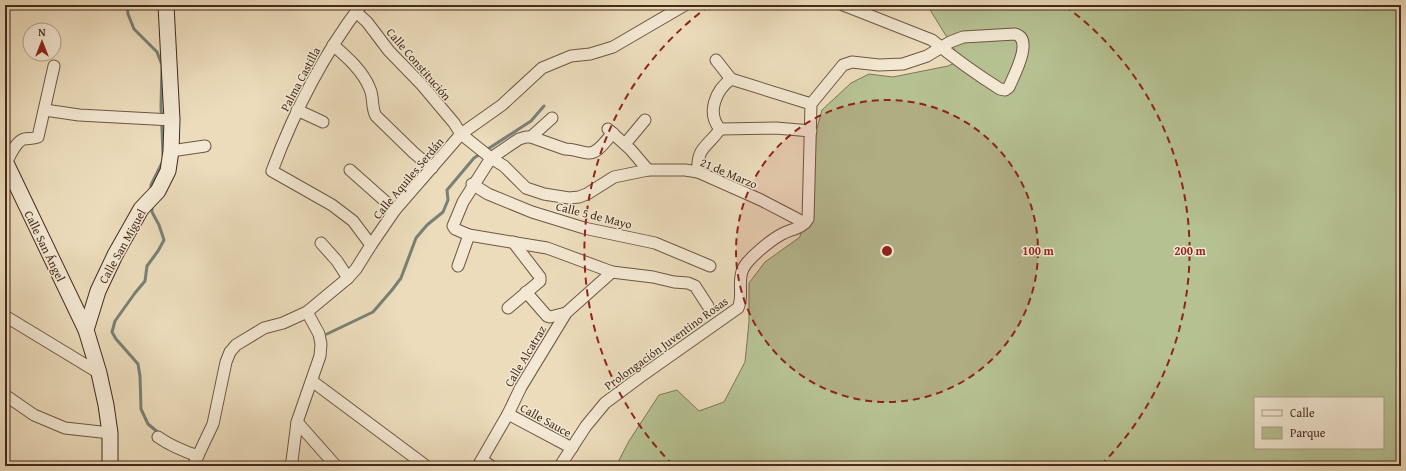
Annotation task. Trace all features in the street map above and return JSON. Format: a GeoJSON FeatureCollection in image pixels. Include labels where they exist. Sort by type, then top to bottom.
{"type":"FeatureCollection","features":[{"type":"Feature","properties":{"kind":"street","name":"Calle San Miguel"},"geometry":{"type":"LineString","coordinates":[[86,330],[98,291],[115,255],[141,209],[161,186],[168,171],[171,152],[166,5]]}},
{"type":"Feature","properties":{"kind":"street","name":"Calle Aquiles Serdán"},"geometry":{"type":"LineString","coordinates":[[196,459],[213,424],[226,362],[230,352],[236,344],[264,328],[283,323],[307,312],[348,278],[356,269],[395,210],[461,134],[502,105],[542,68],[571,56],[590,54],[613,47],[685,5]]}},
{"type":"Feature","properties":{"kind":"street"},"geometry":{"type":"LineString","coordinates":[[805,223],[808,219],[811,104],[843,65],[852,62],[879,65],[903,64],[927,56],[940,47],[963,37],[1015,34],[1022,39],[1023,53],[1009,87],[1005,90],[1000,89],[958,61],[940,47],[932,40],[915,32],[843,5]]}},
{"type":"Feature","properties":{"kind":"street","name":"Calle Constitución"},"geometry":{"type":"LineString","coordinates":[[358,8],[389,51],[454,123],[461,134],[504,166],[526,188],[544,194],[569,198],[579,197],[587,194],[614,177]]}},
{"type":"Feature","properties":{"kind":"street","name":"Palma Castilla"},"geometry":{"type":"LineString","coordinates":[[358,8],[333,45],[297,110],[272,171],[332,205],[353,221],[371,245]]}},
{"type":"Feature","properties":{"kind":"street"},"geometry":{"type":"LineString","coordinates":[[333,45],[353,63],[368,84],[372,95],[374,112],[376,116],[414,153],[432,168]]}},
{"type":"Feature","properties":{"kind":"street"},"geometry":{"type":"LineString","coordinates":[[716,60],[731,79],[811,104]]}},
{"type":"Feature","properties":{"kind":"street"},"geometry":{"type":"LineString","coordinates":[[6,162],[19,141],[38,137],[54,66]]}},
{"type":"Feature","properties":{"kind":"street"},"geometry":{"type":"LineString","coordinates":[[731,79],[720,90],[715,99],[713,109],[716,124],[720,128],[776,128],[811,130]]}},
{"type":"Feature","properties":{"kind":"street"},"geometry":{"type":"LineString","coordinates":[[45,110],[79,115],[170,120]]}},
{"type":"Feature","properties":{"kind":"street"},"geometry":{"type":"LineString","coordinates":[[297,110],[324,122]]}},
{"type":"Feature","properties":{"kind":"street"},"geometry":{"type":"LineString","coordinates":[[531,137],[552,118]]}},
{"type":"Feature","properties":{"kind":"street"},"geometry":{"type":"LineString","coordinates":[[625,144],[645,120]]}},
{"type":"Feature","properties":{"kind":"street"},"geometry":{"type":"LineString","coordinates":[[698,172],[697,162],[699,153],[720,128]]}},
{"type":"Feature","properties":{"kind":"street"},"geometry":{"type":"LineString","coordinates":[[648,170],[625,144],[610,131],[593,153],[565,149],[531,137],[519,139],[490,157],[483,170],[472,184],[456,216],[453,226],[455,229],[469,235],[547,248],[612,272],[688,283],[695,286],[708,306]]}},
{"type":"Feature","properties":{"kind":"street"},"geometry":{"type":"LineString","coordinates":[[171,152],[205,146]]}},
{"type":"Feature","properties":{"kind":"street","name":"Calle San Ángel"},"geometry":{"type":"LineString","coordinates":[[6,162],[86,330]]}},
{"type":"Feature","properties":{"kind":"street"},"geometry":{"type":"LineString","coordinates":[[350,170],[395,210]]}},
{"type":"Feature","properties":{"kind":"street","name":"21 de Marzo"},"geometry":{"type":"LineString","coordinates":[[614,177],[648,170],[685,170],[698,172],[761,200],[805,223]]}},
{"type":"Feature","properties":{"kind":"street","name":"Calle 5 de Mayo"},"geometry":{"type":"LineString","coordinates":[[472,184],[488,194],[532,212],[584,228],[655,243],[710,266]]}},
{"type":"Feature","properties":{"kind":"street","name":"Prolongación Juventino Rosas"},"geometry":{"type":"LineString","coordinates":[[560,466],[586,426],[605,404],[640,376],[738,308],[741,299],[741,274],[743,268],[753,256],[782,234],[798,228],[805,223]]}},
{"type":"Feature","properties":{"kind":"street"},"geometry":{"type":"LineString","coordinates":[[458,266],[469,235]]}},
{"type":"Feature","properties":{"kind":"street"},"geometry":{"type":"LineString","coordinates":[[508,308],[540,281],[540,277],[513,242]]}},
{"type":"Feature","properties":{"kind":"street"},"geometry":{"type":"LineString","coordinates":[[321,243],[337,261],[348,278]]}},
{"type":"Feature","properties":{"kind":"street","name":"Calle Alcatraz"},"geometry":{"type":"LineString","coordinates":[[484,464],[521,387],[566,313],[612,272]]}},
{"type":"Feature","properties":{"kind":"street"},"geometry":{"type":"LineString","coordinates":[[526,292],[547,316],[550,317],[566,313]]}},
{"type":"Feature","properties":{"kind":"street"},"geometry":{"type":"LineString","coordinates":[[290,466],[297,422],[320,356],[321,344],[319,334],[307,312]]}},
{"type":"Feature","properties":{"kind":"street"},"geometry":{"type":"LineString","coordinates":[[5,316],[99,373]]}},
{"type":"Feature","properties":{"kind":"street"},"geometry":{"type":"LineString","coordinates":[[86,330],[99,373],[106,405],[110,433],[110,466]]}},
{"type":"Feature","properties":{"kind":"street"},"geometry":{"type":"LineString","coordinates":[[312,381],[426,466]]}},
{"type":"Feature","properties":{"kind":"street"},"geometry":{"type":"LineString","coordinates":[[5,395],[34,415],[65,428],[110,433]]}},
{"type":"Feature","properties":{"kind":"street","name":"Calle Sauce"},"geometry":{"type":"LineString","coordinates":[[508,414],[572,448]]}},
{"type":"Feature","properties":{"kind":"street"},"geometry":{"type":"LineString","coordinates":[[297,422],[336,466]]}},
{"type":"Feature","properties":{"kind":"street"},"geometry":{"type":"LineString","coordinates":[[158,437],[196,459]]}},
{"type":"Feature","properties":{"kind":"green space"},"geometry":{"type":"Polygon","coordinates":[[[927,5],[1401,5],[1401,466],[616,466],[629,441],[659,395],[677,390],[699,411],[724,402],[745,362],[749,322],[749,283],[765,262],[800,237],[808,160],[822,110],[851,83],[869,74],[893,77],[948,66],[961,60],[927,5]]]}},
{"type":"Feature","properties":{"kind":"waterway"},"geometry":{"type":"LineString","coordinates":[[127,5],[128,14],[134,29],[157,52],[162,65],[161,106],[163,155]]}},
{"type":"Feature","properties":{"kind":"waterway"},"geometry":{"type":"LineString","coordinates":[[327,334],[373,312],[401,278],[416,238],[427,225],[443,212],[448,200],[447,190],[474,158],[531,121],[544,106]]}},
{"type":"Feature","properties":{"kind":"waterway"},"geometry":{"type":"LineString","coordinates":[[151,191],[151,185],[162,163]]}},
{"type":"Feature","properties":{"kind":"waterway"},"geometry":{"type":"LineString","coordinates":[[152,206],[152,212],[159,225],[164,240],[147,266],[145,281],[115,321],[112,332],[116,339],[138,364],[141,409],[148,424],[160,434]]}}]}
